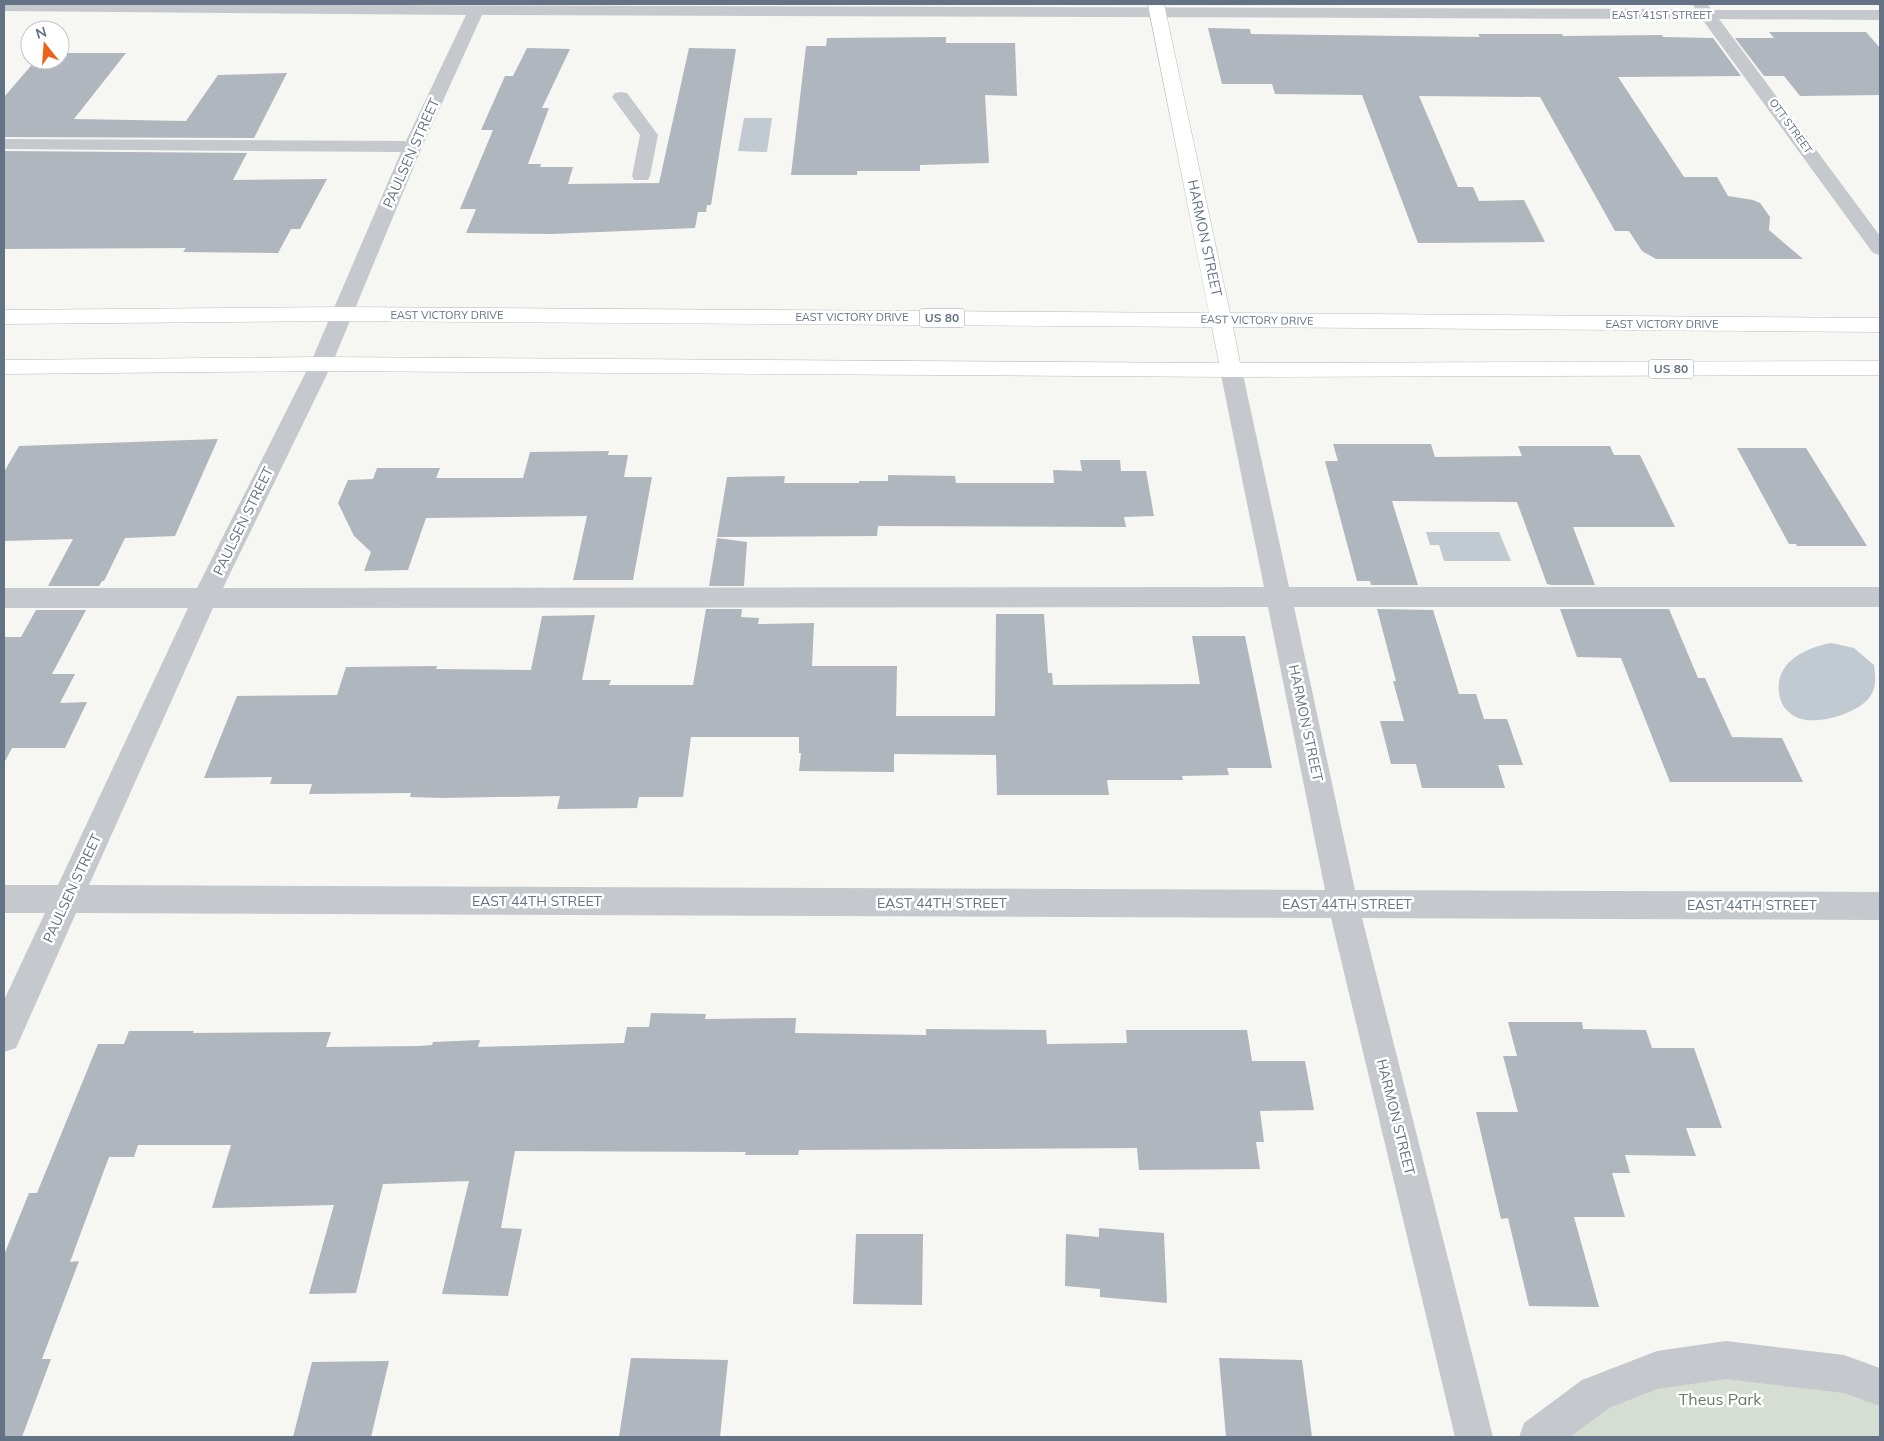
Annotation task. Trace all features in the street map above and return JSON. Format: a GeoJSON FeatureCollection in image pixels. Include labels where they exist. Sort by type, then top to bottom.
{"type":"FeatureCollection","features":[{"type":"Feature","properties":{"kind":"main road","name":"HARMON STREET"},"geometry":{"type":"LineString","coordinates":[[1157,8],[1231,370]]}},
{"type":"Feature","properties":{"kind":"main road","name":"EAST VICTORY DRIVE"},"geometry":{"type":"LineString","coordinates":[[4,317],[342,314],[1880,325]]}},
{"type":"Feature","properties":{"kind":"main road","name":"US 80"},"geometry":{"type":"LineString","coordinates":[[4,367],[321,364],[1231,370],[1880,368]]}},
{"type":"Feature","properties":{"kind":"street","name":"EAST 41ST STREET"},"geometry":{"type":"LineString","coordinates":[[4,6],[1703,9],[1880,15]]}},
{"type":"Feature","properties":{"kind":"street","name":"PAULSEN STREET"},"geometry":{"type":"LineString","coordinates":[[4,1036],[205,598],[321,364],[413,147],[477,7]]}},
{"type":"Feature","properties":{"kind":"street","name":"OTT STREET"},"geometry":{"type":"LineString","coordinates":[[1703,9],[1880,249]]}},
{"type":"Feature","properties":{"kind":"street"},"geometry":{"type":"LineString","coordinates":[[621,97],[649,135],[641,176]]}},
{"type":"Feature","properties":{"kind":"street"},"geometry":{"type":"LineString","coordinates":[[4,144],[413,147]]}},
{"type":"Feature","properties":{"kind":"street","name":"HARMON STREET"},"geometry":{"type":"LineString","coordinates":[[1231,370],[1343,904],[1474,1437]]}},
{"type":"Feature","properties":{"kind":"street"},"geometry":{"type":"LineString","coordinates":[[4,598],[1880,597]]}},
{"type":"Feature","properties":{"kind":"street","name":"EAST 44TH STREET"},"geometry":{"type":"LineString","coordinates":[[4,899],[1880,906]]}},
{"type":"Feature","properties":{"kind":"street"},"geometry":{"type":"LineString","coordinates":[[1538,1437],[1596,1394],[1657,1370],[1726,1360],[1844,1374],[1880,1387]]}},
{"type":"Feature","properties":{"kind":"green space","name":"Theus Park"},"geometry":{"type":"Polygon","coordinates":[[[1657,1370],[1844,1374],[1880,1387],[1880,1437],[1538,1437],[1596,1394],[1657,1370]]]}},
{"type":"Feature","properties":{"kind":"shaded area"},"geometry":{"type":"Polygon","coordinates":[[[744,118],[772,118],[767,152],[738,151],[744,118]]]}},
{"type":"Feature","properties":{"kind":"shaded area"},"geometry":{"type":"Polygon","coordinates":[[[1426,532],[1499,532],[1511,561],[1444,561],[1439,545],[1430,545],[1426,532]]]}},
{"type":"Feature","properties":{"kind":"shaded area"},"geometry":{"type":"Polygon","coordinates":[[[1831,643],[1854,648],[1874,665],[1875,680],[1871,695],[1866,702],[1858,707],[1848,713],[1837,716],[1825,719],[1804,720],[1792,715],[1784,707],[1779,693],[1779,682],[1782,673],[1794,658],[1802,653],[1831,643]]]}},
{"type":"Feature","properties":{"kind":"building"},"geometry":{"type":"Polygon","coordinates":[[[1208,28],[1250,29],[1251,34],[1480,37],[1478,34],[1562,34],[1563,36],[1662,35],[1663,37],[1713,38],[1741,76],[1618,77],[1684,177],[1717,177],[1728,196],[1760,203],[1770,217],[1769,230],[1803,259],[1656,259],[1642,251],[1629,231],[1615,231],[1540,97],[1419,96],[1458,187],[1473,187],[1479,201],[1524,200],[1545,242],[1418,243],[1362,95],[1275,94],[1272,84],[1222,84],[1208,28]]]}},
{"type":"Feature","properties":{"kind":"building"},"geometry":{"type":"Polygon","coordinates":[[[1769,32],[1866,32],[1880,48],[1880,95],[1800,96],[1784,76],[1764,76],[1735,38],[1774,38],[1769,32]]]}},
{"type":"Feature","properties":{"kind":"building"},"geometry":{"type":"Polygon","coordinates":[[[946,37],[946,43],[1015,43],[1017,96],[985,95],[989,163],[920,165],[920,171],[857,171],[857,175],[791,175],[806,46],[826,46],[827,38],[946,37]]]}},
{"type":"Feature","properties":{"kind":"building"},"geometry":{"type":"Polygon","coordinates":[[[527,48],[570,49],[542,108],[549,108],[528,164],[541,164],[540,167],[573,167],[568,184],[659,183],[689,48],[736,49],[711,205],[707,205],[706,212],[698,212],[695,228],[552,234],[466,233],[476,209],[460,209],[493,130],[481,130],[505,76],[513,76],[527,48]]]}},
{"type":"Feature","properties":{"kind":"building"},"geometry":{"type":"Polygon","coordinates":[[[70,53],[126,53],[74,119],[186,121],[218,75],[287,73],[254,138],[4,137],[4,97],[27,70],[70,70],[70,53]]]}},
{"type":"Feature","properties":{"kind":"building"},"geometry":{"type":"Polygon","coordinates":[[[4,151],[247,153],[233,180],[327,179],[300,229],[291,229],[278,253],[183,252],[186,248],[4,249],[4,151]]]}},
{"type":"Feature","properties":{"kind":"building"},"geometry":{"type":"Polygon","coordinates":[[[218,439],[175,536],[125,538],[104,581],[99,586],[48,586],[73,539],[4,541],[4,472],[19,446],[218,439]]]}},
{"type":"Feature","properties":{"kind":"building"},"geometry":{"type":"Polygon","coordinates":[[[1333,444],[1431,444],[1435,457],[1522,456],[1518,446],[1610,446],[1614,455],[1640,455],[1675,527],[1573,527],[1595,585],[1552,585],[1547,584],[1517,502],[1392,501],[1418,585],[1371,585],[1370,581],[1357,581],[1325,461],[1338,461],[1333,444]]]}},
{"type":"Feature","properties":{"kind":"building"},"geometry":{"type":"Polygon","coordinates":[[[1737,448],[1806,448],[1867,546],[1797,546],[1796,544],[1789,544],[1737,448]]]}},
{"type":"Feature","properties":{"kind":"building"},"geometry":{"type":"Polygon","coordinates":[[[609,451],[608,455],[628,455],[624,477],[652,477],[633,580],[573,580],[587,516],[426,518],[408,570],[364,571],[371,552],[354,536],[338,503],[348,480],[373,479],[377,468],[440,468],[436,478],[523,478],[530,452],[609,451]]]}},
{"type":"Feature","properties":{"kind":"building"},"geometry":{"type":"Polygon","coordinates":[[[1080,460],[1120,460],[1121,471],[1146,471],[1154,516],[1124,517],[1126,527],[878,526],[877,536],[717,537],[727,477],[785,476],[784,483],[859,483],[859,481],[888,481],[888,475],[955,476],[956,483],[1054,483],[1053,470],[1082,471],[1080,460]]]}},
{"type":"Feature","properties":{"kind":"building"},"geometry":{"type":"Polygon","coordinates":[[[717,538],[747,542],[744,586],[709,586],[717,538]]]}},
{"type":"Feature","properties":{"kind":"building"},"geometry":{"type":"Polygon","coordinates":[[[706,609],[742,609],[741,617],[759,618],[758,624],[814,623],[812,666],[897,666],[896,716],[995,716],[996,614],[1044,614],[1048,673],[1052,673],[1053,685],[1200,684],[1192,636],[1245,636],[1272,768],[1227,768],[1229,775],[1182,776],[1183,780],[1107,780],[1109,795],[997,795],[996,755],[894,754],[894,772],[799,771],[801,753],[799,753],[799,737],[691,737],[683,797],[639,797],[637,808],[557,809],[560,796],[442,798],[410,797],[411,793],[309,794],[312,784],[270,784],[272,777],[204,778],[237,696],[337,695],[346,667],[437,666],[436,669],[531,670],[542,616],[595,615],[582,680],[611,680],[609,685],[693,685],[706,609]]]}},
{"type":"Feature","properties":{"kind":"building"},"geometry":{"type":"Polygon","coordinates":[[[1377,609],[1433,610],[1459,694],[1476,694],[1484,719],[1507,719],[1523,765],[1498,765],[1505,788],[1422,788],[1416,764],[1391,764],[1380,721],[1404,721],[1393,681],[1396,681],[1377,609]]]}},
{"type":"Feature","properties":{"kind":"building"},"geometry":{"type":"Polygon","coordinates":[[[1560,609],[1669,609],[1698,678],[1705,678],[1732,737],[1782,738],[1803,782],[1670,782],[1621,658],[1577,657],[1560,609]]]}},
{"type":"Feature","properties":{"kind":"building"},"geometry":{"type":"Polygon","coordinates":[[[36,610],[86,610],[52,674],[75,674],[60,703],[87,702],[65,748],[12,748],[4,763],[4,637],[21,637],[36,610]]]}},
{"type":"Feature","properties":{"kind":"building"},"geometry":{"type":"Polygon","coordinates":[[[651,1013],[706,1014],[705,1019],[796,1018],[795,1033],[926,1035],[926,1029],[1046,1030],[1047,1044],[1127,1043],[1126,1030],[1247,1030],[1252,1061],[1305,1061],[1314,1110],[1260,1111],[1264,1142],[1256,1142],[1260,1169],[1139,1170],[1137,1148],[799,1150],[798,1155],[745,1155],[746,1152],[515,1151],[501,1228],[522,1229],[508,1296],[442,1294],[469,1181],[383,1184],[356,1293],[309,1294],[334,1205],[212,1208],[231,1145],[138,1145],[134,1157],[109,1157],[70,1262],[79,1261],[42,1359],[51,1359],[22,1437],[4,1437],[4,1255],[29,1193],[37,1193],[98,1044],[124,1044],[129,1031],[194,1031],[193,1033],[331,1032],[326,1047],[419,1046],[432,1045],[433,1042],[480,1040],[478,1047],[624,1043],[627,1027],[649,1027],[651,1013]]]}},
{"type":"Feature","properties":{"kind":"building"},"geometry":{"type":"Polygon","coordinates":[[[1508,1022],[1582,1022],[1583,1029],[1646,1030],[1652,1048],[1694,1048],[1722,1128],[1686,1128],[1696,1156],[1625,1155],[1630,1173],[1612,1173],[1625,1217],[1574,1217],[1599,1307],[1529,1306],[1508,1218],[1501,1219],[1476,1112],[1518,1112],[1503,1056],[1517,1056],[1508,1022]]]}},
{"type":"Feature","properties":{"kind":"building"},"geometry":{"type":"Polygon","coordinates":[[[1099,1228],[1164,1233],[1167,1303],[1100,1297],[1100,1289],[1065,1286],[1066,1234],[1099,1237],[1099,1228]]]}},
{"type":"Feature","properties":{"kind":"building"},"geometry":{"type":"Polygon","coordinates":[[[856,1234],[923,1234],[922,1305],[853,1304],[856,1234]]]}},
{"type":"Feature","properties":{"kind":"building"},"geometry":{"type":"Polygon","coordinates":[[[631,1358],[728,1360],[720,1437],[619,1437],[631,1358]]]}},
{"type":"Feature","properties":{"kind":"building"},"geometry":{"type":"Polygon","coordinates":[[[1219,1358],[1302,1360],[1312,1437],[1226,1437],[1219,1358]]]}},
{"type":"Feature","properties":{"kind":"building"},"geometry":{"type":"Polygon","coordinates":[[[389,1361],[371,1437],[293,1437],[312,1362],[389,1361]]]}}]}
